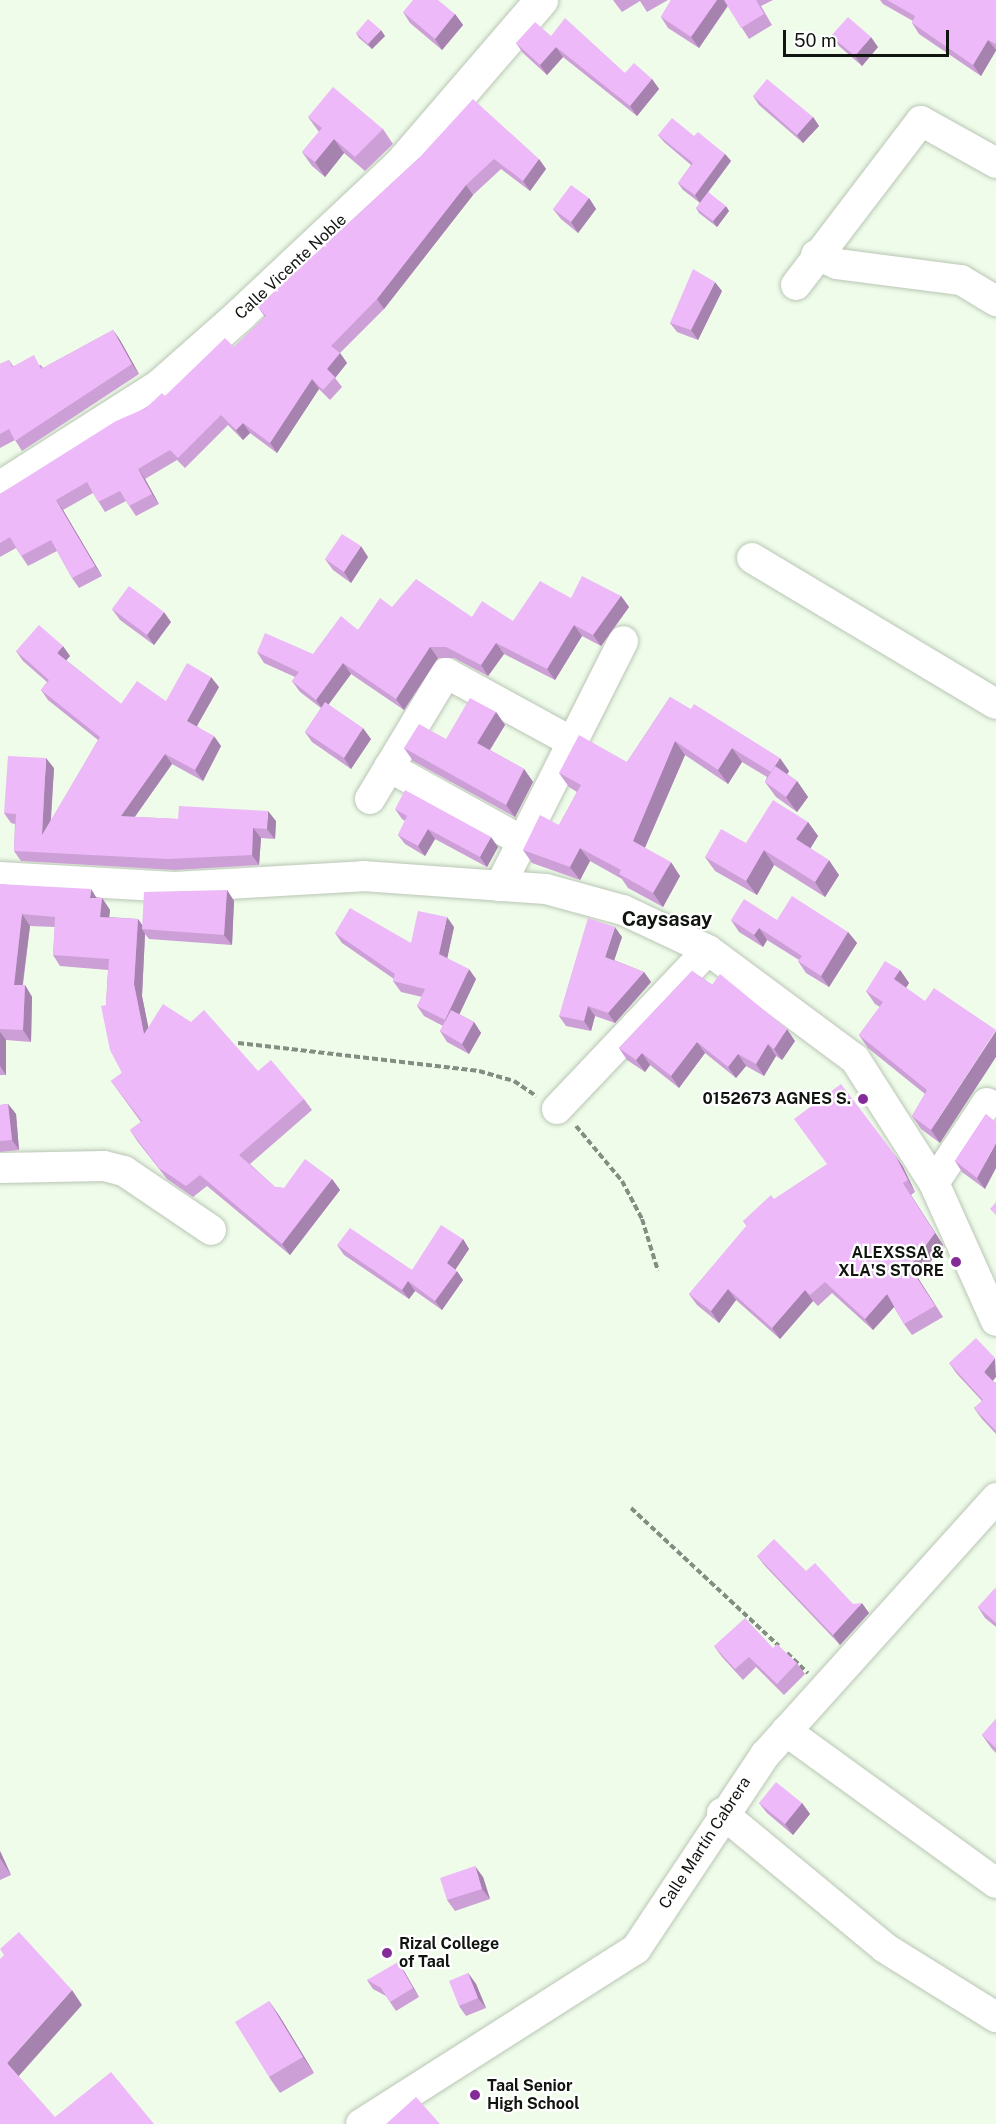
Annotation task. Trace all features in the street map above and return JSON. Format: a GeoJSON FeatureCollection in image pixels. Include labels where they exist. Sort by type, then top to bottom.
{"type":"FeatureCollection","features":[{"type":"Feature","properties":{"kind":"main road","name":"Calle Vicente Noble"},"geometry":{"type":"LineString","coordinates":[[0,487],[160,385],[239,315],[399,165],[541,0]]}},
{"type":"Feature","properties":{"kind":"street"},"geometry":{"type":"LineString","coordinates":[[796,285],[816,255],[921,122],[996,163]]}},
{"type":"Feature","properties":{"kind":"street"},"geometry":{"type":"LineString","coordinates":[[816,255],[837,264],[961,280],[996,301]]}},
{"type":"Feature","properties":{"kind":"street"},"geometry":{"type":"LineString","coordinates":[[752,558],[996,704]]}},
{"type":"Feature","properties":{"kind":"street"},"geometry":{"type":"LineString","coordinates":[[500,886],[623,641]]}},
{"type":"Feature","properties":{"kind":"street"},"geometry":{"type":"LineString","coordinates":[[370,799],[446,673],[572,742]]}},
{"type":"Feature","properties":{"kind":"street"},"geometry":{"type":"LineString","coordinates":[[389,768],[522,841]]}},
{"type":"Feature","properties":{"kind":"street"},"geometry":{"type":"LineString","coordinates":[[0,877],[175,887],[363,876],[546,888],[623,909],[708,950],[855,1059],[934,1184],[996,1321]]}},
{"type":"Feature","properties":{"kind":"street"},"geometry":{"type":"LineString","coordinates":[[557,1109],[708,950]]}},
{"type":"Feature","properties":{"kind":"street"},"geometry":{"type":"LineString","coordinates":[[934,1184],[987,1103]]}},
{"type":"Feature","properties":{"kind":"street"},"geometry":{"type":"LineString","coordinates":[[0,1168],[104,1166],[124,1171],[211,1230]]}},
{"type":"Feature","properties":{"kind":"street","name":"Calle Martín Cabrera"},"geometry":{"type":"LineString","coordinates":[[361,2124],[636,1949],[722,1814],[786,1731],[826,1690],[996,1498]]}},
{"type":"Feature","properties":{"kind":"street"},"geometry":{"type":"LineString","coordinates":[[786,1731],[996,1883]]}},
{"type":"Feature","properties":{"kind":"street"},"geometry":{"type":"LineString","coordinates":[[722,1814],[885,1948],[996,2017]]}},
{"type":"Feature","properties":{"kind":"path"},"geometry":{"type":"LineString","coordinates":[[238,1043],[479,1071],[514,1081],[557,1109],[591,1139],[622,1181],[642,1219],[658,1271]]}},
{"type":"Feature","properties":{"kind":"path"},"geometry":{"type":"LineString","coordinates":[[631,1508],[826,1690]]}},
{"type":"Feature","properties":{"kind":"building"},"geometry":{"type":"Polygon","coordinates":[[[413,0],[438,0],[455,14],[435,39],[403,12],[413,0]]]}},
{"type":"Feature","properties":{"kind":"building"},"geometry":{"type":"Polygon","coordinates":[[[671,0],[717,0],[691,37],[661,17],[671,0]]]}},
{"type":"Feature","properties":{"kind":"building"},"geometry":{"type":"Polygon","coordinates":[[[724,0],[756,0],[764,14],[741,28],[724,0]]]}},
{"type":"Feature","properties":{"kind":"building"},"geometry":{"type":"Polygon","coordinates":[[[887,0],[996,0],[996,44],[988,40],[973,65],[912,23],[915,16],[887,0]]]}},
{"type":"Feature","properties":{"kind":"building"},"geometry":{"type":"Polygon","coordinates":[[[848,17],[871,37],[855,56],[831,36],[848,17]]]}},
{"type":"Feature","properties":{"kind":"building"},"geometry":{"type":"Polygon","coordinates":[[[565,18],[625,73],[634,63],[652,79],[630,106],[556,47],[540,65],[516,43],[535,22],[551,36],[565,18]]]}},
{"type":"Feature","properties":{"kind":"building"},"geometry":{"type":"Polygon","coordinates":[[[368,19],[381,30],[368,44],[356,33],[368,19]]]}},
{"type":"Feature","properties":{"kind":"building"},"geometry":{"type":"Polygon","coordinates":[[[767,79],[813,117],[797,135],[753,96],[767,79]]]}},
{"type":"Feature","properties":{"kind":"building"},"geometry":{"type":"Polygon","coordinates":[[[333,87],[383,129],[355,157],[334,139],[315,162],[302,152],[322,128],[308,117],[333,87]]]}},
{"type":"Feature","properties":{"kind":"building"},"geometry":{"type":"Polygon","coordinates":[[[473,99],[539,159],[523,181],[494,159],[466,185],[377,299],[331,346],[340,353],[327,369],[335,377],[323,390],[312,379],[270,443],[243,423],[236,430],[221,415],[178,458],[170,450],[138,469],[152,494],[129,506],[120,491],[98,502],[87,482],[56,500],[95,566],[72,578],[51,540],[21,556],[10,537],[0,543],[0,494],[116,421],[146,408],[162,393],[165,396],[225,338],[234,347],[266,316],[258,307],[419,158],[473,99]]]}},
{"type":"Feature","properties":{"kind":"building"},"geometry":{"type":"Polygon","coordinates":[[[672,118],[694,136],[698,132],[725,154],[695,195],[678,183],[693,163],[658,135],[672,118]]]}},
{"type":"Feature","properties":{"kind":"building"},"geometry":{"type":"Polygon","coordinates":[[[571,185],[589,198],[571,222],[553,209],[571,185]]]}},
{"type":"Feature","properties":{"kind":"building"},"geometry":{"type":"Polygon","coordinates":[[[708,192],[726,206],[713,221],[696,208],[708,192]]]}},
{"type":"Feature","properties":{"kind":"building"},"geometry":{"type":"Polygon","coordinates":[[[693,269],[715,282],[691,330],[670,323],[693,269]]]}},
{"type":"Feature","properties":{"kind":"building"},"geometry":{"type":"Polygon","coordinates":[[[113,330],[132,364],[15,441],[9,429],[0,434],[0,364],[9,360],[12,367],[34,355],[41,369],[113,330]]]}},
{"type":"Feature","properties":{"kind":"building"},"geometry":{"type":"Polygon","coordinates":[[[342,534],[361,546],[344,572],[325,559],[342,534]]]}},
{"type":"Feature","properties":{"kind":"building"},"geometry":{"type":"Polygon","coordinates":[[[582,576],[621,596],[593,635],[574,625],[547,669],[496,643],[481,665],[446,647],[430,647],[396,699],[343,663],[316,700],[292,681],[299,672],[257,652],[265,633],[313,654],[341,616],[358,630],[380,598],[392,607],[416,579],[472,617],[482,601],[513,621],[540,581],[571,598],[582,576]]]}},
{"type":"Feature","properties":{"kind":"building"},"geometry":{"type":"Polygon","coordinates":[[[129,586],[164,612],[147,635],[112,609],[129,586]]]}},
{"type":"Feature","properties":{"kind":"building"},"geometry":{"type":"Polygon","coordinates":[[[39,625],[63,646],[57,653],[121,704],[137,681],[166,701],[187,663],[211,677],[187,721],[214,736],[195,770],[165,754],[121,816],[178,819],[179,806],[268,811],[267,829],[253,828],[252,855],[168,859],[14,851],[16,814],[4,813],[8,756],[46,758],[42,835],[100,737],[41,690],[49,680],[16,651],[39,625]]]}},
{"type":"Feature","properties":{"kind":"building"},"geometry":{"type":"Polygon","coordinates":[[[670,697],[691,709],[694,704],[780,758],[771,772],[732,748],[718,770],[675,741],[633,841],[671,862],[653,893],[619,874],[621,870],[580,848],[570,867],[523,850],[540,815],[559,825],[581,785],[559,773],[579,735],[627,762],[670,697]]]}},
{"type":"Feature","properties":{"kind":"building"},"geometry":{"type":"Polygon","coordinates":[[[470,698],[496,712],[477,743],[524,769],[506,805],[404,748],[419,724],[446,739],[470,698]]]}},
{"type":"Feature","properties":{"kind":"building"},"geometry":{"type":"Polygon","coordinates":[[[325,702],[363,728],[344,758],[305,732],[325,702]]]}},
{"type":"Feature","properties":{"kind":"building"},"geometry":{"type":"Polygon","coordinates":[[[775,766],[797,781],[786,797],[765,782],[775,766]]]}},
{"type":"Feature","properties":{"kind":"building"},"geometry":{"type":"Polygon","coordinates":[[[405,790],[491,837],[480,857],[428,829],[418,846],[398,835],[407,816],[395,809],[405,790]]]}},
{"type":"Feature","properties":{"kind":"building"},"geometry":{"type":"Polygon","coordinates":[[[773,800],[808,822],[796,839],[829,860],[815,882],[764,850],[746,881],[705,857],[721,829],[746,843],[773,800]]]}},
{"type":"Feature","properties":{"kind":"building"},"geometry":{"type":"Polygon","coordinates":[[[0,884],[91,889],[90,898],[102,898],[100,917],[138,919],[134,984],[144,1034],[163,1004],[191,1022],[204,1010],[258,1071],[271,1060],[304,1099],[239,1155],[275,1187],[284,1188],[305,1159],[332,1179],[282,1244],[200,1175],[186,1186],[159,1168],[130,1130],[142,1121],[111,1081],[122,1073],[110,1050],[101,1006],[106,1005],[109,959],[53,955],[55,917],[22,914],[14,985],[25,985],[23,1030],[0,1029],[0,884]]]}},
{"type":"Feature","properties":{"kind":"building"},"geometry":{"type":"Polygon","coordinates":[[[227,890],[224,935],[142,929],[144,892],[227,890]]]}},
{"type":"Feature","properties":{"kind":"building"},"geometry":{"type":"Polygon","coordinates":[[[792,896],[848,932],[821,976],[798,961],[802,956],[759,928],[754,935],[731,920],[744,899],[777,920],[792,896]]]}},
{"type":"Feature","properties":{"kind":"building"},"geometry":{"type":"Polygon","coordinates":[[[350,908],[411,943],[418,911],[447,917],[439,954],[469,969],[445,1020],[417,1006],[425,989],[393,981],[395,974],[335,933],[350,908]]]}},
{"type":"Feature","properties":{"kind":"building"},"geometry":{"type":"Polygon","coordinates":[[[588,918],[615,927],[605,957],[644,972],[608,1013],[588,1006],[584,1021],[559,1016],[588,918]]]}},
{"type":"Feature","properties":{"kind":"building"},"geometry":{"type":"Polygon","coordinates":[[[885,961],[900,970],[894,979],[925,1001],[934,988],[996,1030],[931,1130],[912,1116],[927,1090],[859,1035],[883,1002],[866,991],[885,961]]]}},
{"type":"Feature","properties":{"kind":"building"},"geometry":{"type":"Polygon","coordinates":[[[692,971],[712,985],[720,974],[787,1029],[774,1049],[768,1044],[756,1064],[738,1054],[728,1067],[697,1042],[671,1076],[642,1053],[636,1060],[619,1048],[692,971]]]}},
{"type":"Feature","properties":{"kind":"building"},"geometry":{"type":"Polygon","coordinates":[[[451,1010],[474,1022],[462,1044],[440,1031],[451,1010]]]}},
{"type":"Feature","properties":{"kind":"building"},"geometry":{"type":"Polygon","coordinates":[[[841,1084],[895,1155],[908,1180],[903,1183],[935,1233],[910,1267],[935,1306],[904,1324],[887,1294],[865,1319],[825,1282],[810,1295],[805,1290],[772,1328],[728,1289],[711,1311],[689,1294],[747,1225],[743,1221],[771,1195],[774,1199],[827,1164],[794,1119],[841,1084]]]}},
{"type":"Feature","properties":{"kind":"building"},"geometry":{"type":"Polygon","coordinates":[[[8,1104],[12,1140],[0,1141],[0,1105],[8,1104]]]}},
{"type":"Feature","properties":{"kind":"building"},"geometry":{"type":"Polygon","coordinates":[[[986,1114],[996,1122],[996,1143],[977,1178],[955,1161],[986,1114]]]}},
{"type":"Feature","properties":{"kind":"building"},"geometry":{"type":"Polygon","coordinates":[[[996,1202],[996,1215],[990,1209],[996,1202]]]}},
{"type":"Feature","properties":{"kind":"building"},"geometry":{"type":"Polygon","coordinates":[[[441,1225],[463,1239],[447,1263],[457,1271],[435,1301],[408,1281],[402,1290],[337,1245],[350,1228],[412,1270],[441,1225]]]}},
{"type":"Feature","properties":{"kind":"building"},"geometry":{"type":"Polygon","coordinates":[[[976,1338],[995,1358],[984,1372],[996,1382],[996,1431],[974,1408],[983,1400],[949,1363],[976,1338]]]}},
{"type":"Feature","properties":{"kind":"building"},"geometry":{"type":"Polygon","coordinates":[[[774,1539],[806,1571],[815,1563],[853,1604],[862,1603],[833,1635],[757,1556],[774,1539]]]}},
{"type":"Feature","properties":{"kind":"building"},"geometry":{"type":"Polygon","coordinates":[[[996,1589],[996,1623],[978,1607],[996,1589]]]}},
{"type":"Feature","properties":{"kind":"building"},"geometry":{"type":"Polygon","coordinates":[[[745,1618],[773,1648],[777,1644],[797,1663],[777,1684],[749,1657],[735,1669],[714,1646],[745,1618]]]}},
{"type":"Feature","properties":{"kind":"building"},"geometry":{"type":"Polygon","coordinates":[[[996,1719],[996,1748],[982,1735],[996,1719]]]}},
{"type":"Feature","properties":{"kind":"building"},"geometry":{"type":"Polygon","coordinates":[[[776,1782],[802,1803],[785,1824],[759,1803],[776,1782]]]}},
{"type":"Feature","properties":{"kind":"building"},"geometry":{"type":"Polygon","coordinates":[[[475,1866],[482,1889],[447,1900],[440,1878],[475,1866]]]}},
{"type":"Feature","properties":{"kind":"building"},"geometry":{"type":"Polygon","coordinates":[[[19,1932],[72,1990],[7,2063],[55,2117],[111,2072],[154,2124],[0,2124],[0,1959],[4,1955],[0,1949],[19,1932]]]}},
{"type":"Feature","properties":{"kind":"building"},"geometry":{"type":"Polygon","coordinates":[[[398,1962],[413,1988],[390,2002],[381,1988],[367,1980],[398,1962]]]}},
{"type":"Feature","properties":{"kind":"building"},"geometry":{"type":"Polygon","coordinates":[[[468,1973],[478,1998],[459,2006],[449,1981],[468,1973]]]}},
{"type":"Feature","properties":{"kind":"building"},"geometry":{"type":"Polygon","coordinates":[[[269,2001],[303,2057],[269,2077],[235,2022],[269,2001]]]}},
{"type":"Feature","properties":{"kind":"building"},"geometry":{"type":"Polygon","coordinates":[[[416,2097],[440,2124],[386,2124],[416,2097]]]}},
{"type":"Feature","properties":{"kind":"place","name":"0152673 AGNES S."},"geometry":{"type":"Point","coordinates":[863,1099]}},
{"type":"Feature","properties":{"kind":"place","name":"ALEXSSA & XLA'S STORE"},"geometry":{"type":"Point","coordinates":[956,1262]}},
{"type":"Feature","properties":{"kind":"place","name":"Rizal College of Taal"},"geometry":{"type":"Point","coordinates":[387,1953]}},
{"type":"Feature","properties":{"kind":"place","name":"Taal Senior High School"},"geometry":{"type":"Point","coordinates":[475,2095]}},
{"type":"Feature","properties":{"kind":"district","name":"Caysasay"},"geometry":{"type":"Point","coordinates":[667,919]}}]}
